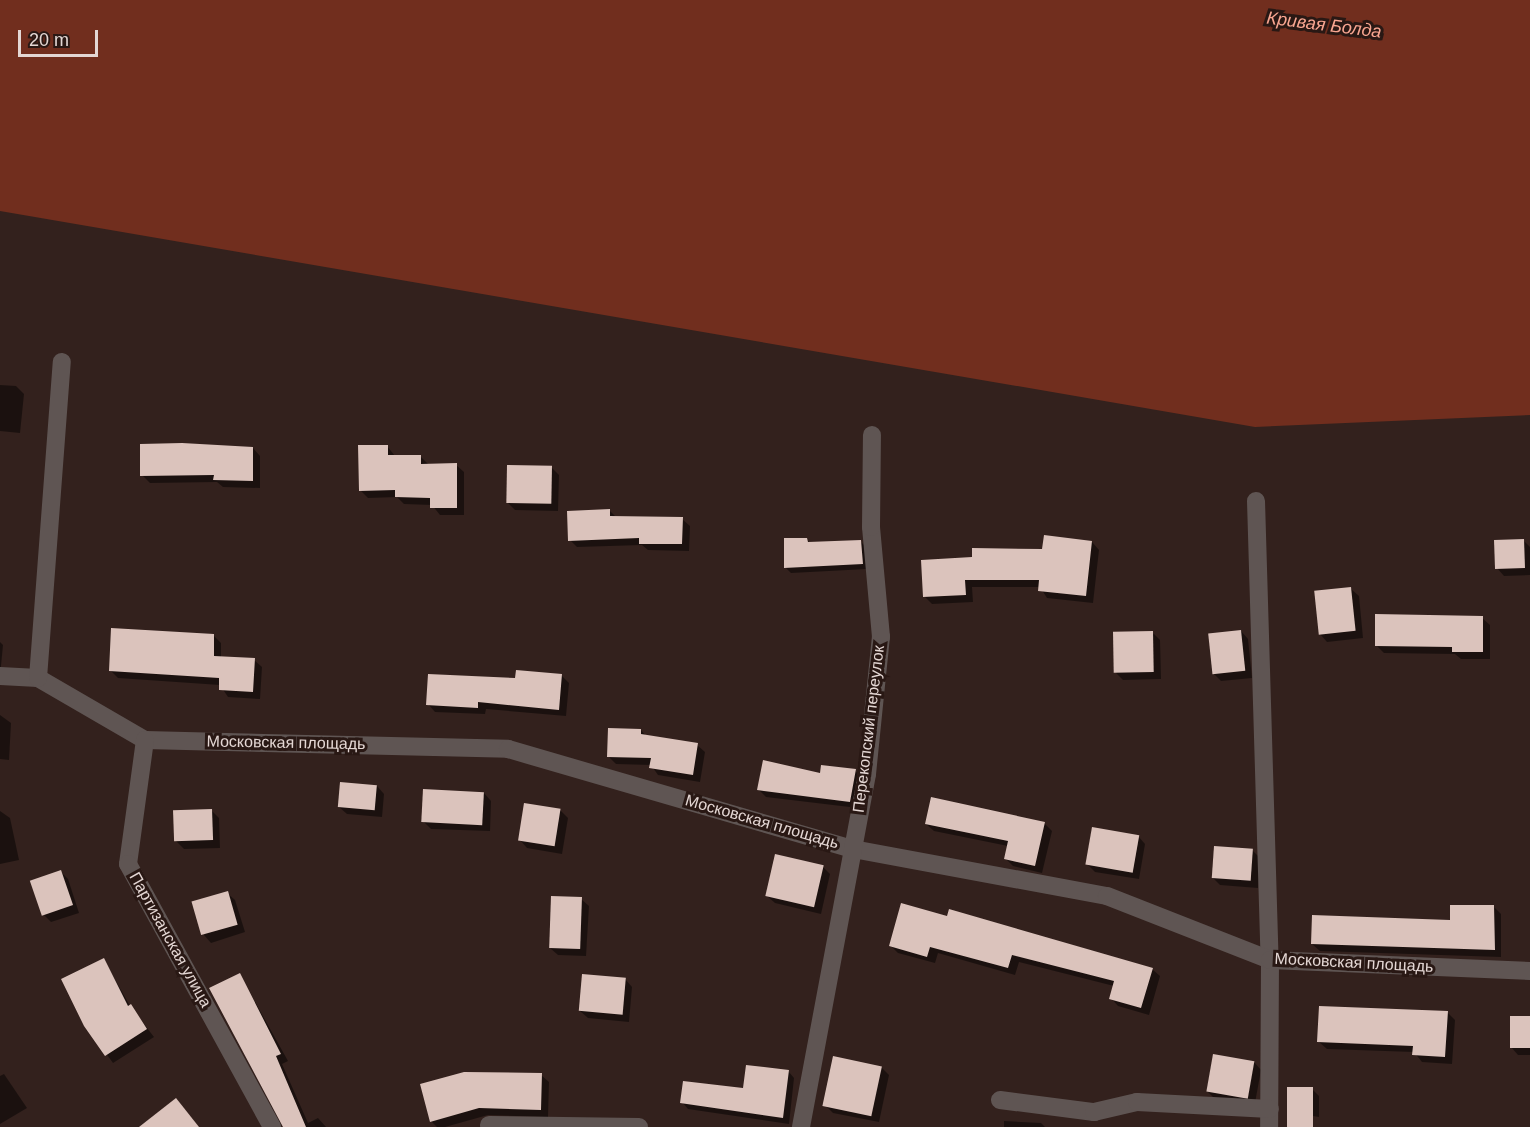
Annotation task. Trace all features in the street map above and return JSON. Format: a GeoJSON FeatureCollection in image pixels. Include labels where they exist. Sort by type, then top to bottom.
{"type":"FeatureCollection","features":[{"type":"Feature","properties":{"kind":"street"},"geometry":{"type":"LineString","coordinates":[[38,678],[62,362]]}},
{"type":"Feature","properties":{"kind":"street","name":"Перекопский переулок"},"geometry":{"type":"LineString","coordinates":[[801,1127],[867,774],[880,637],[871,527],[872,435]]}},
{"type":"Feature","properties":{"kind":"street"},"geometry":{"type":"LineString","coordinates":[[1000,1100],[1094,1112],[1137,1102],[1270,1118],[1270,960],[1256,501]]}},
{"type":"Feature","properties":{"kind":"street","name":"Московская площадь"},"geometry":{"type":"LineString","coordinates":[[0,676],[38,678],[145,740],[508,748],[853,849],[1107,896],[1270,960],[1530,971]]}},
{"type":"Feature","properties":{"kind":"street","name":"Партизанская улица"},"geometry":{"type":"LineString","coordinates":[[145,740],[128,864],[272,1127]]}},
{"type":"Feature","properties":{"kind":"street"},"geometry":{"type":"LineString","coordinates":[[489,1125],[639,1127]]}},
{"type":"Feature","properties":{"kind":"water","name":"Кривая Болда"},"geometry":{"type":"Polygon","coordinates":[[[0,0],[1530,0],[1530,415],[1255,427],[0,211],[0,0]]]}},
{"type":"Feature","properties":{"kind":"building"},"geometry":{"type":"Polygon","coordinates":[[[182,443],[253,447],[253,481],[213,480],[214,475],[140,476],[140,444],[182,443]]]}},
{"type":"Feature","properties":{"kind":"building"},"geometry":{"type":"Polygon","coordinates":[[[358,445],[388,445],[388,455],[421,455],[421,464],[457,463],[457,508],[430,508],[430,498],[395,497],[395,490],[359,491],[358,445]]]}},
{"type":"Feature","properties":{"kind":"building"},"geometry":{"type":"Polygon","coordinates":[[[507,465],[552,466],[551,504],[506,503],[507,465]]]}},
{"type":"Feature","properties":{"kind":"building"},"geometry":{"type":"Polygon","coordinates":[[[610,509],[610,516],[683,517],[682,544],[639,544],[639,538],[568,541],[567,511],[610,509]]]}},
{"type":"Feature","properties":{"kind":"building"},"geometry":{"type":"Polygon","coordinates":[[[1044,535],[1092,541],[1086,596],[1038,591],[1039,580],[965,580],[966,595],[923,597],[921,560],[972,557],[972,548],[1042,549],[1044,535]]]}},
{"type":"Feature","properties":{"kind":"building"},"geometry":{"type":"Polygon","coordinates":[[[784,538],[807,538],[808,542],[861,540],[863,564],[784,568],[784,538]]]}},
{"type":"Feature","properties":{"kind":"building"},"geometry":{"type":"Polygon","coordinates":[[[1524,539],[1525,568],[1495,569],[1494,540],[1524,539]]]}},
{"type":"Feature","properties":{"kind":"building"},"geometry":{"type":"Polygon","coordinates":[[[1351,587],[1356,631],[1319,635],[1314,591],[1351,587]]]}},
{"type":"Feature","properties":{"kind":"building"},"geometry":{"type":"Polygon","coordinates":[[[1375,614],[1483,616],[1483,652],[1452,652],[1452,647],[1375,646],[1375,614]]]}},
{"type":"Feature","properties":{"kind":"building"},"geometry":{"type":"Polygon","coordinates":[[[111,628],[214,634],[214,656],[255,658],[253,692],[219,690],[219,678],[109,671],[111,628]]]}},
{"type":"Feature","properties":{"kind":"building"},"geometry":{"type":"Polygon","coordinates":[[[1241,630],[1245,671],[1212,674],[1208,633],[1241,630]]]}},
{"type":"Feature","properties":{"kind":"building"},"geometry":{"type":"Polygon","coordinates":[[[1153,631],[1154,672],[1114,673],[1113,632],[1153,631]]]}},
{"type":"Feature","properties":{"kind":"building"},"geometry":{"type":"Polygon","coordinates":[[[516,670],[562,674],[559,710],[478,702],[478,708],[426,705],[428,674],[515,678],[516,670]]]}},
{"type":"Feature","properties":{"kind":"building"},"geometry":{"type":"Polygon","coordinates":[[[608,728],[641,729],[641,734],[698,743],[693,775],[649,768],[651,758],[607,757],[608,728]]]}},
{"type":"Feature","properties":{"kind":"building"},"geometry":{"type":"Polygon","coordinates":[[[763,760],[820,773],[821,765],[856,769],[850,802],[757,790],[763,760]]]}},
{"type":"Feature","properties":{"kind":"building"},"geometry":{"type":"Polygon","coordinates":[[[340,782],[377,785],[375,810],[338,807],[340,782]]]}},
{"type":"Feature","properties":{"kind":"building"},"geometry":{"type":"Polygon","coordinates":[[[423,789],[484,792],[482,825],[421,822],[423,789]]]}},
{"type":"Feature","properties":{"kind":"building"},"geometry":{"type":"Polygon","coordinates":[[[931,797],[1045,822],[1035,866],[1004,859],[1008,841],[925,824],[931,797]]]}},
{"type":"Feature","properties":{"kind":"building"},"geometry":{"type":"Polygon","coordinates":[[[524,803],[561,809],[555,846],[518,841],[524,803]]]}},
{"type":"Feature","properties":{"kind":"building"},"geometry":{"type":"Polygon","coordinates":[[[212,809],[213,840],[174,841],[173,810],[212,809]]]}},
{"type":"Feature","properties":{"kind":"building"},"geometry":{"type":"Polygon","coordinates":[[[1092,827],[1139,835],[1133,873],[1085,864],[1092,827]]]}},
{"type":"Feature","properties":{"kind":"building"},"geometry":{"type":"Polygon","coordinates":[[[1214,846],[1253,849],[1251,881],[1212,878],[1214,846]]]}},
{"type":"Feature","properties":{"kind":"building"},"geometry":{"type":"Polygon","coordinates":[[[775,854],[824,865],[814,907],[765,896],[775,854]]]}},
{"type":"Feature","properties":{"kind":"building"},"geometry":{"type":"Polygon","coordinates":[[[61,870],[73,905],[42,916],[30,881],[61,870]]]}},
{"type":"Feature","properties":{"kind":"building"},"geometry":{"type":"Polygon","coordinates":[[[228,891],[238,925],[201,935],[191,901],[228,891]]]}},
{"type":"Feature","properties":{"kind":"building"},"geometry":{"type":"Polygon","coordinates":[[[551,896],[582,897],[580,949],[549,948],[551,896]]]}},
{"type":"Feature","properties":{"kind":"building"},"geometry":{"type":"Polygon","coordinates":[[[901,903],[947,916],[949,909],[1153,968],[1141,1008],[1109,999],[1114,981],[1012,955],[1008,968],[930,947],[927,957],[889,946],[901,903]]]}},
{"type":"Feature","properties":{"kind":"building"},"geometry":{"type":"Polygon","coordinates":[[[1450,905],[1494,905],[1495,950],[1311,944],[1312,915],[1450,920],[1450,905]]]}},
{"type":"Feature","properties":{"kind":"building"},"geometry":{"type":"Polygon","coordinates":[[[104,958],[128,1006],[131,1004],[147,1029],[105,1056],[84,1026],[61,979],[104,958]]]}},
{"type":"Feature","properties":{"kind":"building"},"geometry":{"type":"Polygon","coordinates":[[[240,973],[281,1054],[276,1056],[306,1127],[283,1127],[209,988],[240,973]]]}},
{"type":"Feature","properties":{"kind":"building"},"geometry":{"type":"Polygon","coordinates":[[[582,974],[626,978],[623,1015],[579,1011],[582,974]]]}},
{"type":"Feature","properties":{"kind":"building"},"geometry":{"type":"Polygon","coordinates":[[[1319,1006],[1448,1011],[1445,1057],[1412,1055],[1413,1046],[1317,1042],[1319,1006]]]}},
{"type":"Feature","properties":{"kind":"building"},"geometry":{"type":"Polygon","coordinates":[[[1510,1016],[1530,1016],[1530,1048],[1510,1048],[1510,1016]]]}},
{"type":"Feature","properties":{"kind":"building"},"geometry":{"type":"Polygon","coordinates":[[[1213,1054],[1254,1061],[1248,1099],[1206,1091],[1213,1054]]]}},
{"type":"Feature","properties":{"kind":"building"},"geometry":{"type":"Polygon","coordinates":[[[833,1056],[882,1066],[871,1116],[822,1106],[833,1056]]]}},
{"type":"Feature","properties":{"kind":"building"},"geometry":{"type":"Polygon","coordinates":[[[746,1065],[789,1070],[783,1118],[680,1103],[683,1081],[743,1088],[746,1065]]]}},
{"type":"Feature","properties":{"kind":"building"},"geometry":{"type":"Polygon","coordinates":[[[464,1072],[542,1073],[541,1110],[479,1108],[430,1122],[420,1084],[464,1072]]]}},
{"type":"Feature","properties":{"kind":"building"},"geometry":{"type":"Polygon","coordinates":[[[1287,1087],[1313,1087],[1313,1127],[1287,1127],[1287,1087]]]}},
{"type":"Feature","properties":{"kind":"building"},"geometry":{"type":"Polygon","coordinates":[[[176,1098],[199,1127],[139,1127],[176,1098]]]}}]}
